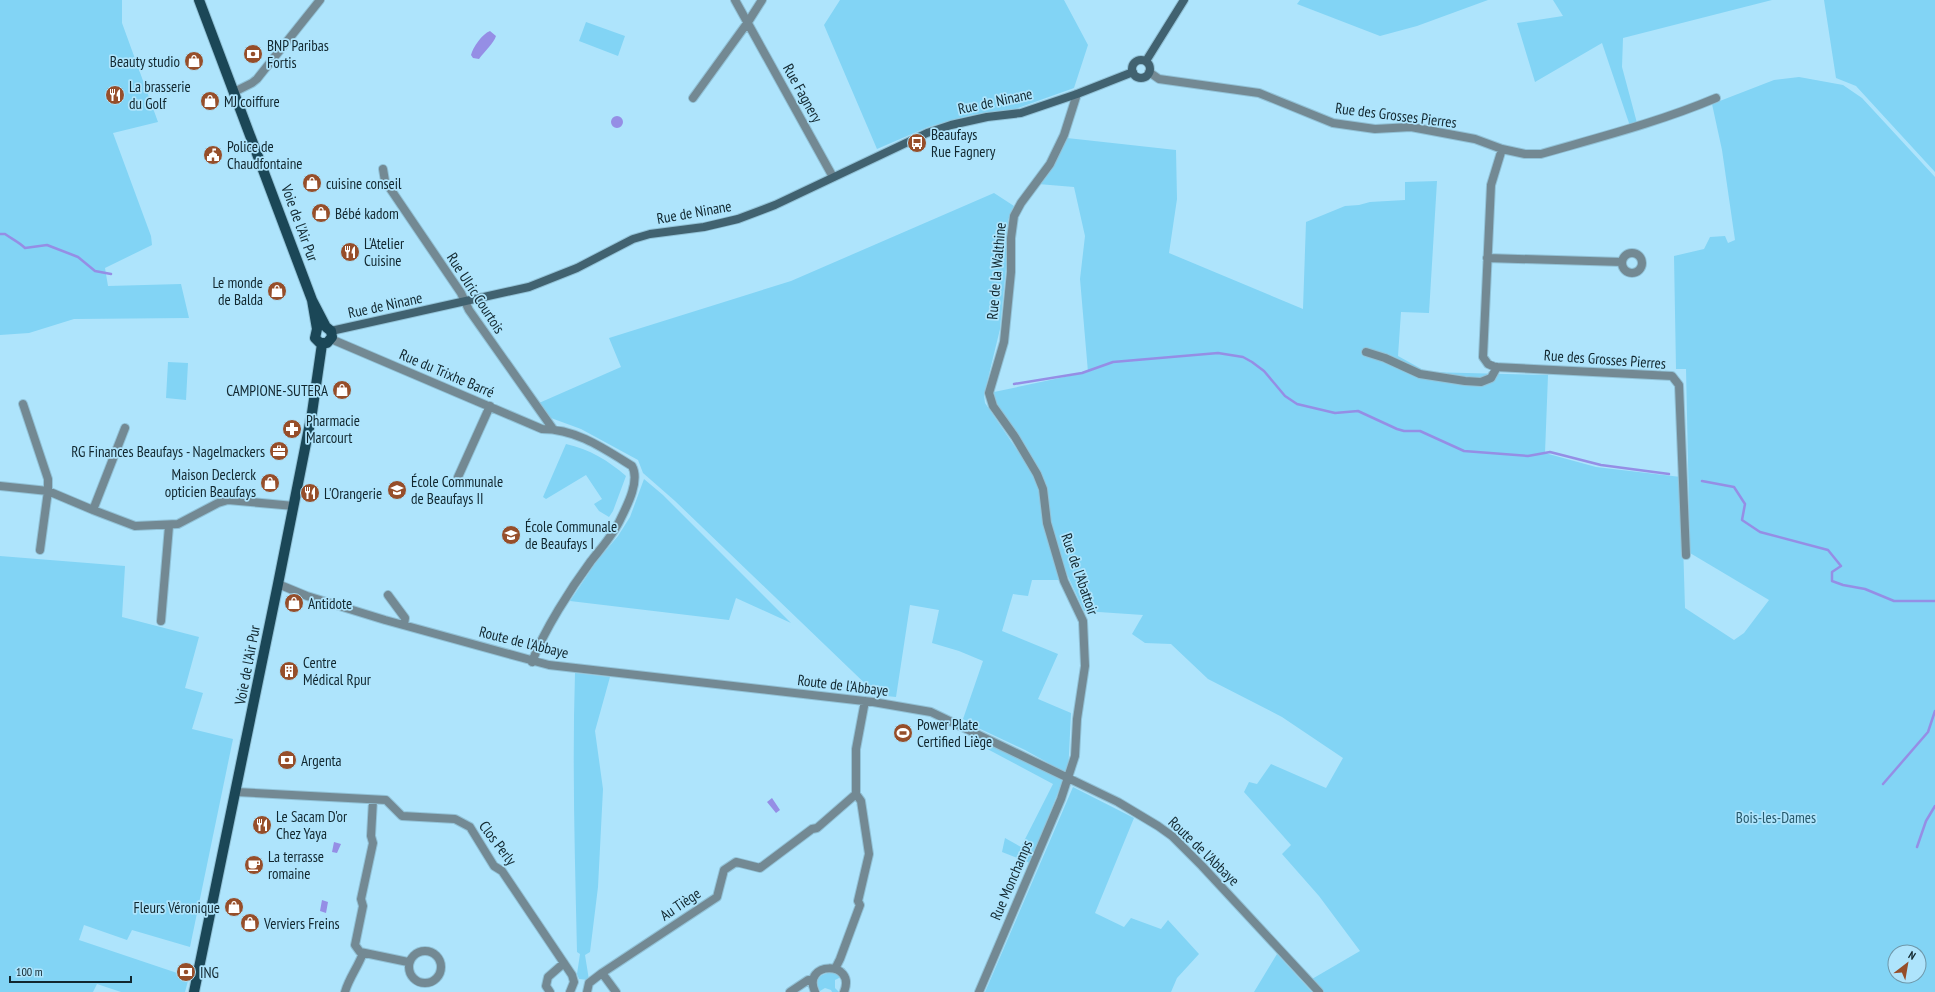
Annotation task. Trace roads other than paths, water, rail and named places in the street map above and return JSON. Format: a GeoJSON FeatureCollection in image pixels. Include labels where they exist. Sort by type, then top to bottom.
{"type":"FeatureCollection","features":[{"type":"Feature","properties":{"kind":"main road","name":"Voie de l'Air Pur"},"geometry":{"type":"LineString","coordinates":[[194,992],[294,506],[326,334],[199,0]]}},
{"type":"Feature","properties":{"kind":"street"},"geometry":{"type":"LineString","coordinates":[[234,92],[257,79],[320,0]]}},
{"type":"Feature","properties":{"kind":"street","name":"Rue Fagnery"},"geometry":{"type":"LineString","coordinates":[[734,0],[748,22],[833,177]]}},
{"type":"Feature","properties":{"kind":"street"},"geometry":{"type":"LineString","coordinates":[[693,98],[748,22],[762,0]]}},
{"type":"Feature","properties":{"kind":"street"},"geometry":{"type":"LineString","coordinates":[[1146,61],[1184,0]]}},
{"type":"Feature","properties":{"kind":"street"},"geometry":{"type":"LineString","coordinates":[[1136,61],[1146,61],[1149,66],[1149,72],[1145,76],[1139,77],[1133,72],[1132,66],[1136,61]]}},
{"type":"Feature","properties":{"kind":"street","name":"Rue de Ninane"},"geometry":{"type":"LineString","coordinates":[[326,334],[530,287],[577,268],[633,239],[650,234],[704,227],[738,219],[775,205],[926,133],[966,122],[1021,113],[1077,94],[1133,72]]}},
{"type":"Feature","properties":{"kind":"street","name":"Rue des Grosses Pierres"},"geometry":{"type":"LineString","coordinates":[[1149,72],[1159,79],[1259,93],[1333,123],[1375,129],[1411,128],[1475,139],[1502,149],[1525,154],[1541,154],[1667,118],[1716,98]]}},
{"type":"Feature","properties":{"kind":"street","name":"Rue de la Walthine"},"geometry":{"type":"LineString","coordinates":[[989,393],[1004,342],[1011,272],[1010,238],[1014,216],[1021,203],[1043,175],[1055,154],[1064,135],[1077,94]]}},
{"type":"Feature","properties":{"kind":"street"},"geometry":{"type":"LineString","coordinates":[[1366,352],[1385,358],[1420,374],[1481,382],[1491,378],[1497,367],[1488,364],[1483,357],[1491,185],[1502,149]]}},
{"type":"Feature","properties":{"kind":"street","name":"Rue Ulric Courtois"},"geometry":{"type":"LineString","coordinates":[[383,169],[385,181],[461,293],[464,303],[553,429]]}},
{"type":"Feature","properties":{"kind":"street"},"geometry":{"type":"LineString","coordinates":[[1488,258],[1622,262]]}},
{"type":"Feature","properties":{"kind":"street","name":"Rue du Trixhe Barré"},"geometry":{"type":"LineString","coordinates":[[326,334],[542,429],[560,429],[596,443],[632,466],[635,477],[621,519],[581,576],[538,647],[532,662]]}},
{"type":"Feature","properties":{"kind":"street","name":"Rue des Grosses Pierres"},"geometry":{"type":"LineString","coordinates":[[1497,367],[1672,376],[1679,385],[1686,555]]}},
{"type":"Feature","properties":{"kind":"street","name":"Rue de l'Abattoir"},"geometry":{"type":"LineString","coordinates":[[989,393],[993,406],[1015,437],[1038,474],[1043,489],[1047,523],[1064,581],[1083,621],[1085,666],[1077,719],[1075,756],[1069,778]]}},
{"type":"Feature","properties":{"kind":"street"},"geometry":{"type":"LineString","coordinates":[[23,404],[48,479],[48,491],[40,550]]}},
{"type":"Feature","properties":{"kind":"street"},"geometry":{"type":"LineString","coordinates":[[458,477],[490,406]]}},
{"type":"Feature","properties":{"kind":"street"},"geometry":{"type":"LineString","coordinates":[[93,510],[125,428]]}},
{"type":"Feature","properties":{"kind":"street"},"geometry":{"type":"LineString","coordinates":[[0,486],[48,491],[135,526],[169,526],[178,524],[218,503],[228,500],[294,506]]}},
{"type":"Feature","properties":{"kind":"street"},"geometry":{"type":"LineString","coordinates":[[161,621],[169,526]]}},
{"type":"Feature","properties":{"kind":"street","name":"Route de l'Abbaye"},"geometry":{"type":"LineString","coordinates":[[278,584],[307,596],[532,662],[572,668],[864,701],[916,708],[932,712],[1144,816],[1172,836],[1202,866],[1319,992]]}},
{"type":"Feature","properties":{"kind":"street"},"geometry":{"type":"LineString","coordinates":[[388,595],[405,618],[404,625]]}},
{"type":"Feature","properties":{"kind":"street"},"geometry":{"type":"LineString","coordinates":[[835,969],[860,905],[858,900],[869,854],[861,801],[856,794],[856,749],[864,701]]}},
{"type":"Feature","properties":{"kind":"street","name":"Rue Monchamps"},"geometry":{"type":"LineString","coordinates":[[979,992],[1069,778]]}},
{"type":"Feature","properties":{"kind":"street","name":"Clos Perly"},"geometry":{"type":"LineString","coordinates":[[236,792],[386,800],[402,816],[455,819],[470,827],[494,866],[502,871],[572,975],[574,982],[570,992]]}},
{"type":"Feature","properties":{"kind":"street","name":"Au Tiège"},"geometry":{"type":"LineString","coordinates":[[588,992],[589,982],[717,897],[724,870],[736,862],[760,868],[812,829],[817,828],[856,794]]}},
{"type":"Feature","properties":{"kind":"street"},"geometry":{"type":"LineString","coordinates":[[373,800],[371,836],[373,843],[361,900],[363,906],[355,945],[360,952],[363,953],[408,962]]}},
{"type":"Feature","properties":{"kind":"street"},"geometry":{"type":"LineString","coordinates":[[420,951],[434,953],[441,961],[441,972],[435,981],[429,984],[420,983],[410,974],[408,962],[413,955],[420,951]]}},
{"type":"Feature","properties":{"kind":"street"},"geometry":{"type":"LineString","coordinates":[[345,992],[348,980],[359,966],[363,953]]}},
{"type":"Feature","properties":{"kind":"street"},"geometry":{"type":"LineString","coordinates":[[550,992],[546,986],[548,977],[564,963]]}},
{"type":"Feature","properties":{"kind":"street"},"geometry":{"type":"LineString","coordinates":[[815,992],[813,980],[816,974],[822,969],[828,968],[835,969],[841,973],[845,979],[846,987],[844,992]]}},
{"type":"Feature","properties":{"kind":"street"},"geometry":{"type":"LineString","coordinates":[[602,973],[616,992]]}},
{"type":"Feature","properties":{"kind":"street"},"geometry":{"type":"LineString","coordinates":[[790,992],[808,980],[813,980]]}},
{"type":"Feature","properties":{"kind":"waterway"},"geometry":{"type":"LineString","coordinates":[[0,234],[5,234],[25,248],[47,245],[78,257],[95,271],[111,274]]}},
{"type":"Feature","properties":{"kind":"waterway"},"geometry":{"type":"LineString","coordinates":[[1014,384],[1082,373],[1113,362],[1218,353],[1243,357],[1252,362],[1264,371],[1285,396],[1297,404],[1335,413],[1358,411],[1397,429],[1404,431],[1420,431],[1464,451],[1528,456],[1550,452],[1601,465],[1669,474]]}},
{"type":"Feature","properties":{"kind":"waterway"},"geometry":{"type":"LineString","coordinates":[[1702,481],[1734,487],[1745,504],[1742,520],[1760,532],[1828,550],[1841,566],[1832,572],[1832,581],[1843,585],[1865,589],[1894,601],[1935,601]]}},
{"type":"Feature","properties":{"kind":"waterway"},"geometry":{"type":"LineString","coordinates":[[1883,784],[1928,732],[1935,711]]}},
{"type":"Feature","properties":{"kind":"waterway"},"geometry":{"type":"LineString","coordinates":[[1917,847],[1926,821],[1935,806]]}},
{"type":"Feature","properties":{"kind":"place","name":"BNP Paribas Fortis"},"geometry":{"type":"Point","coordinates":[253,54]}},
{"type":"Feature","properties":{"kind":"place","name":"Beauty studio"},"geometry":{"type":"Point","coordinates":[194,61]}},
{"type":"Feature","properties":{"kind":"place","name":"La brasserie du Golf"},"geometry":{"type":"Point","coordinates":[115,95]}},
{"type":"Feature","properties":{"kind":"place","name":"MJ coiffure"},"geometry":{"type":"Point","coordinates":[210,101]}},
{"type":"Feature","properties":{"kind":"place","name":"Beaufays Rue Fagnery"},"geometry":{"type":"Point","coordinates":[917,143]}},
{"type":"Feature","properties":{"kind":"place","name":"Police de Chaudfontaine"},"geometry":{"type":"Point","coordinates":[213,155]}},
{"type":"Feature","properties":{"kind":"place","name":"cuisine conseil"},"geometry":{"type":"Point","coordinates":[312,183]}},
{"type":"Feature","properties":{"kind":"place","name":"Bébé kadom"},"geometry":{"type":"Point","coordinates":[321,213]}},
{"type":"Feature","properties":{"kind":"place","name":"L'Atelier Cuisine"},"geometry":{"type":"Point","coordinates":[350,252]}},
{"type":"Feature","properties":{"kind":"place","name":"Le monde de Balda"},"geometry":{"type":"Point","coordinates":[277,291]}},
{"type":"Feature","properties":{"kind":"place","name":"CAMPIONE-SUTERA"},"geometry":{"type":"Point","coordinates":[342,390]}},
{"type":"Feature","properties":{"kind":"place","name":"Pharmacie Marcourt"},"geometry":{"type":"Point","coordinates":[292,429]}},
{"type":"Feature","properties":{"kind":"place","name":"RG Finances Beaufays - Nagelmackers"},"geometry":{"type":"Point","coordinates":[279,451]}},
{"type":"Feature","properties":{"kind":"place","name":"Maison Declerck opticien Beaufays"},"geometry":{"type":"Point","coordinates":[270,483]}},
{"type":"Feature","properties":{"kind":"place","name":"École Communale de Beaufays II"},"geometry":{"type":"Point","coordinates":[397,490]}},
{"type":"Feature","properties":{"kind":"place","name":"L'Orangerie"},"geometry":{"type":"Point","coordinates":[310,493]}},
{"type":"Feature","properties":{"kind":"place","name":"École Communale de Beaufays I"},"geometry":{"type":"Point","coordinates":[511,535]}},
{"type":"Feature","properties":{"kind":"place","name":"Antidote"},"geometry":{"type":"Point","coordinates":[294,603]}},
{"type":"Feature","properties":{"kind":"place","name":"Centre Médical Rpur"},"geometry":{"type":"Point","coordinates":[289,671]}},
{"type":"Feature","properties":{"kind":"place","name":"Power Plate Certified Liège"},"geometry":{"type":"Point","coordinates":[903,733]}},
{"type":"Feature","properties":{"kind":"place","name":"Argenta"},"geometry":{"type":"Point","coordinates":[287,760]}},
{"type":"Feature","properties":{"kind":"place","name":"Le Sacam D'or Chez Yaya"},"geometry":{"type":"Point","coordinates":[262,825]}},
{"type":"Feature","properties":{"kind":"place","name":"La terrasse romaine"},"geometry":{"type":"Point","coordinates":[254,865]}},
{"type":"Feature","properties":{"kind":"place","name":"Fleurs Véronique"},"geometry":{"type":"Point","coordinates":[234,907]}},
{"type":"Feature","properties":{"kind":"place","name":"Verviers Freins"},"geometry":{"type":"Point","coordinates":[250,923]}},
{"type":"Feature","properties":{"kind":"place","name":"ING"},"geometry":{"type":"Point","coordinates":[186,972]}},
{"type":"Feature","properties":{"kind":"park label","name":"Bois-les-Dames"},"geometry":{"type":"Point","coordinates":[1776,817]}}]}
